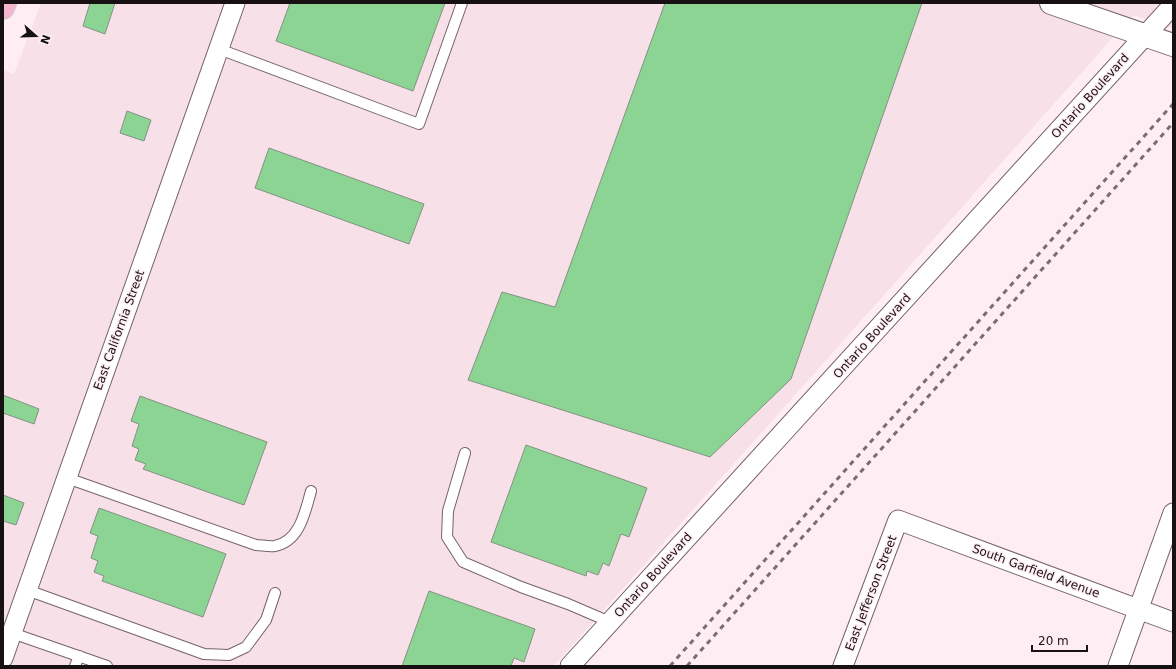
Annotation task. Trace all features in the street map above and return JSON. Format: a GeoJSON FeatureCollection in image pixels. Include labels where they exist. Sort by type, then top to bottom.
{"type":"FeatureCollection","features":[{"type":"Feature","properties":{"kind":"main road"},"geometry":{"type":"LineString","coordinates":[[3,8],[5,3]]}},
{"type":"Feature","properties":{"kind":"street","name":"East California Street"},"geometry":{"type":"LineString","coordinates":[[3,658],[235,3]]}},
{"type":"Feature","properties":{"kind":"street"},"geometry":{"type":"LineString","coordinates":[[1051,3],[1173,45]]}},
{"type":"Feature","properties":{"kind":"street","name":"Ontario Boulevard"},"geometry":{"type":"LineString","coordinates":[[570,666],[1173,5]]}},
{"type":"Feature","properties":{"kind":"street"},"geometry":{"type":"LineString","coordinates":[[1118,666],[1173,513]]}},
{"type":"Feature","properties":{"kind":"street","name":"South Garfield Avenue"},"geometry":{"type":"LineString","coordinates":[[898,520],[1173,622]]}},
{"type":"Feature","properties":{"kind":"street","name":"East Jefferson Street"},"geometry":{"type":"LineString","coordinates":[[843,666],[898,520]]}},
{"type":"Feature","properties":{"kind":"lane"},"geometry":{"type":"LineString","coordinates":[[219,49],[419,124],[462,3]]}},
{"type":"Feature","properties":{"kind":"lane"},"geometry":{"type":"LineString","coordinates":[[465,452],[448,511],[447,537],[463,562],[521,587],[568,604],[610,622]]}},
{"type":"Feature","properties":{"kind":"lane"},"geometry":{"type":"LineString","coordinates":[[67,478],[256,545],[274,546],[289,539],[302,524],[312,491]]}},
{"type":"Feature","properties":{"kind":"lane"},"geometry":{"type":"LineString","coordinates":[[27,590],[204,654],[229,655],[246,647],[266,620],[275,593]]}},
{"type":"Feature","properties":{"kind":"lane"},"geometry":{"type":"LineString","coordinates":[[12,633],[77,661],[107,666]]}},
{"type":"Feature","properties":{"kind":"shaded area"},"geometry":{"type":"Polygon","coordinates":[[[41,3],[1173,3],[1173,28],[1133,15],[554,666],[3,666],[3,70],[14,74],[41,3]]]}},
{"type":"Feature","properties":{"kind":"building"},"geometry":{"type":"Polygon","coordinates":[[[90,3],[115,3],[105,34],[83,26],[90,3]]]}},
{"type":"Feature","properties":{"kind":"building"},"geometry":{"type":"Polygon","coordinates":[[[290,3],[445,3],[413,91],[276,41],[290,3]]]}},
{"type":"Feature","properties":{"kind":"building"},"geometry":{"type":"Polygon","coordinates":[[[665,3],[922,3],[791,379],[710,457],[468,380],[502,292],[555,307],[665,3]]]}},
{"type":"Feature","properties":{"kind":"building"},"geometry":{"type":"Polygon","coordinates":[[[127,111],[151,120],[144,141],[120,133],[127,111]]]}},
{"type":"Feature","properties":{"kind":"building"},"geometry":{"type":"Polygon","coordinates":[[[269,148],[424,204],[409,244],[255,188],[269,148]]]}},
{"type":"Feature","properties":{"kind":"building"},"geometry":{"type":"Polygon","coordinates":[[[3,395],[39,409],[34,424],[3,413],[3,395]]]}},
{"type":"Feature","properties":{"kind":"building"},"geometry":{"type":"Polygon","coordinates":[[[140,396],[267,442],[244,505],[143,469],[146,464],[135,460],[139,449],[132,446],[139,424],[131,421],[140,396]]]}},
{"type":"Feature","properties":{"kind":"building"},"geometry":{"type":"Polygon","coordinates":[[[526,445],[647,488],[629,537],[621,534],[609,566],[603,563],[598,575],[587,571],[586,576],[491,542],[526,445]]]}},
{"type":"Feature","properties":{"kind":"building"},"geometry":{"type":"Polygon","coordinates":[[[3,495],[24,503],[16,525],[3,521],[3,495]]]}},
{"type":"Feature","properties":{"kind":"building"},"geometry":{"type":"Polygon","coordinates":[[[99,508],[226,554],[203,617],[102,581],[104,576],[94,572],[98,561],[91,558],[98,536],[90,533],[99,508]]]}},
{"type":"Feature","properties":{"kind":"building"},"geometry":{"type":"Polygon","coordinates":[[[429,591],[535,629],[524,662],[514,658],[511,666],[402,666],[429,591]]]}},
{"type":"Feature","properties":{"kind":"railway"},"geometry":{"type":"LineString","coordinates":[[670,666],[1173,104]]}},
{"type":"Feature","properties":{"kind":"railway"},"geometry":{"type":"LineString","coordinates":[[687,666],[1173,123]]}}]}
